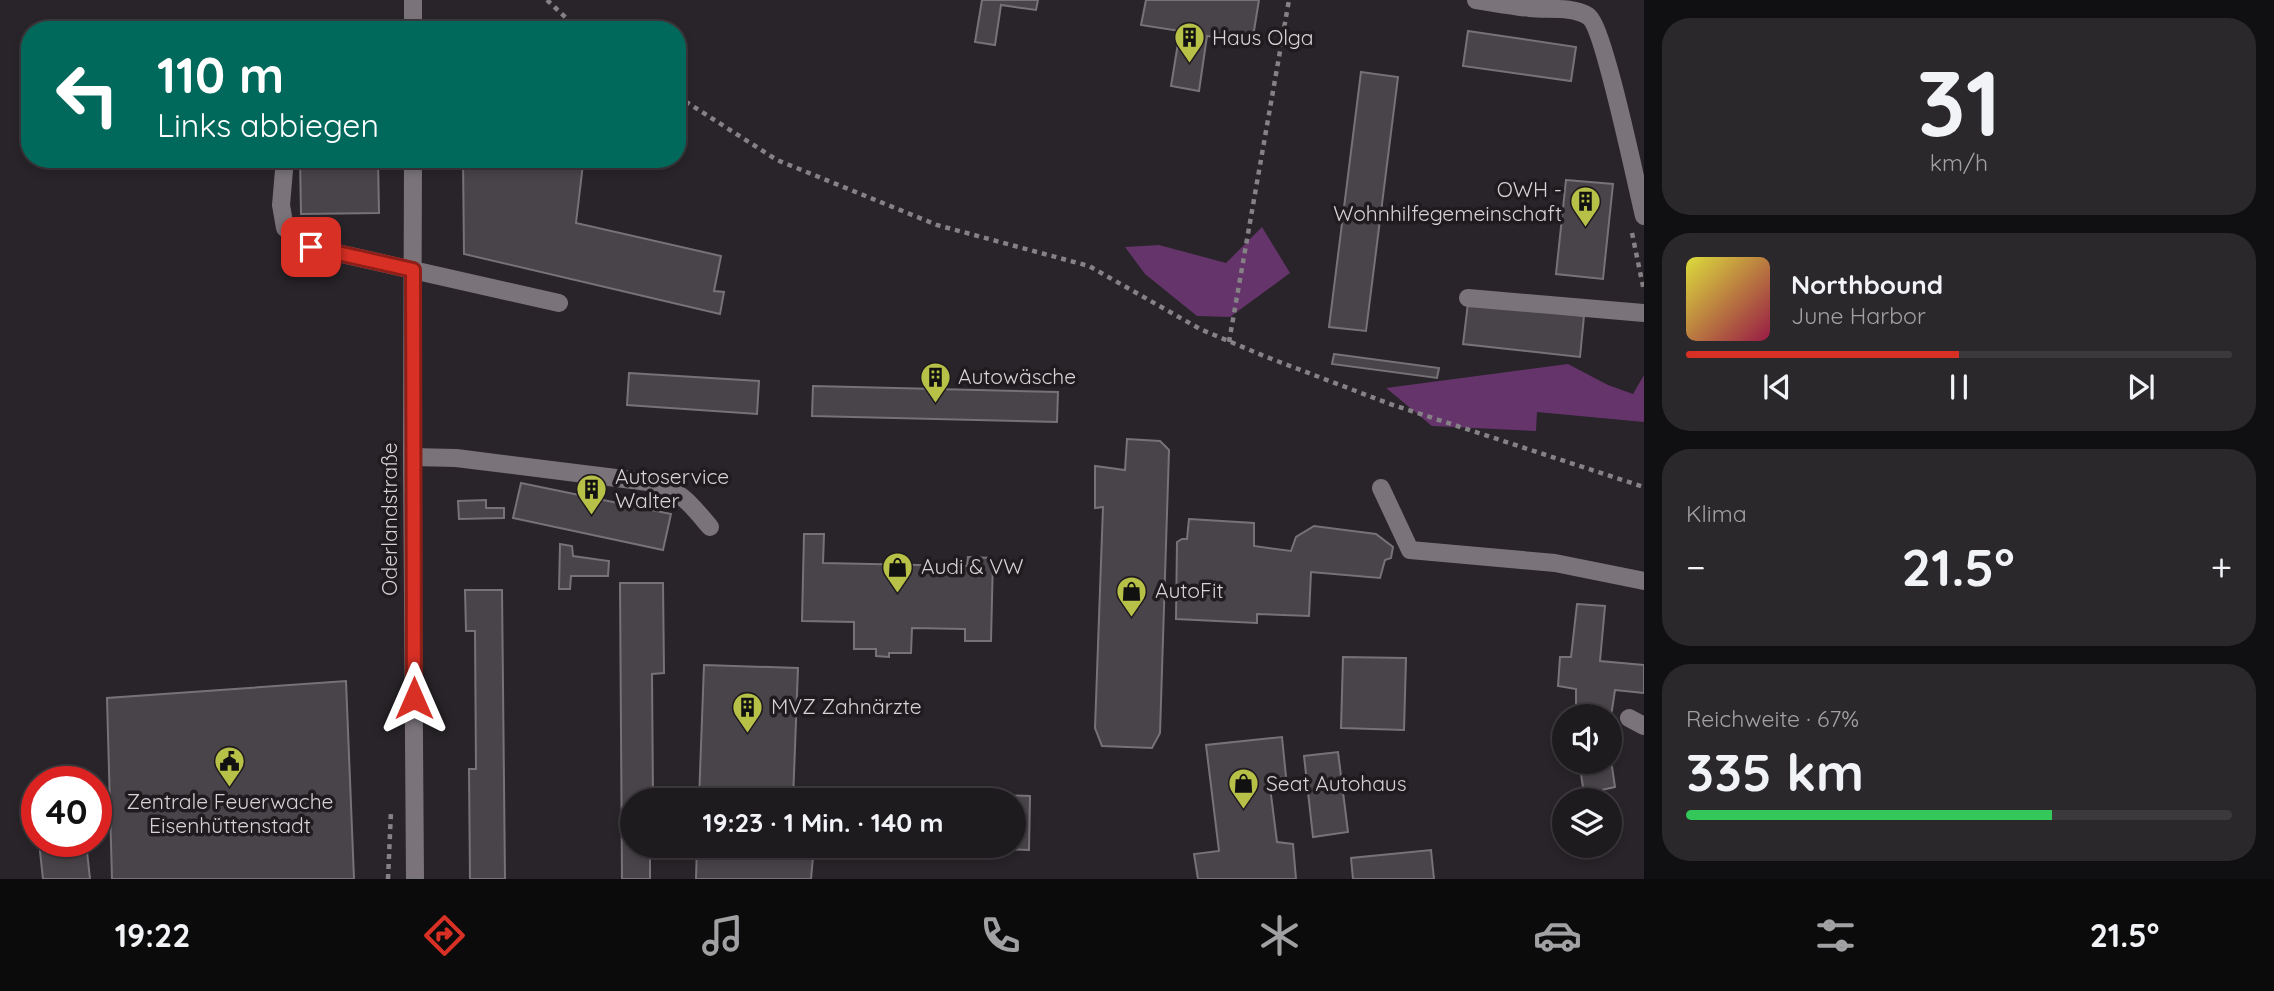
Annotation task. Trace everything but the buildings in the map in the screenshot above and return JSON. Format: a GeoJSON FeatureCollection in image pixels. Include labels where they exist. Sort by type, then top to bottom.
{"type":"FeatureCollection","features":[{"type":"Feature","properties":{"kind":"street"},"geometry":{"type":"LineString","coordinates":[[413,0],[413,21]]}},
{"type":"Feature","properties":{"kind":"street"},"geometry":{"type":"LineString","coordinates":[[1476,0],[1530,8],[1578,11],[1590,17],[1597,28],[1609,72],[1644,216]]}},
{"type":"Feature","properties":{"kind":"street"},"geometry":{"type":"LineString","coordinates":[[284,168],[281,205],[285,228],[311,247],[559,303]]}},
{"type":"Feature","properties":{"kind":"street","name":"Oderlandstraße"},"geometry":{"type":"LineString","coordinates":[[413,168],[415,879]]}},
{"type":"Feature","properties":{"kind":"street"},"geometry":{"type":"LineString","coordinates":[[1468,298],[1644,313]]}},
{"type":"Feature","properties":{"kind":"street"},"geometry":{"type":"LineString","coordinates":[[412,457],[456,458],[648,482],[673,489],[689,502],[710,527]]}},
{"type":"Feature","properties":{"kind":"street"},"geometry":{"type":"LineString","coordinates":[[1381,488],[1410,550],[1555,563],[1644,582]]}},
{"type":"Feature","properties":{"kind":"path"},"geometry":{"type":"LineString","coordinates":[[547,0],[569,21]]}},
{"type":"Feature","properties":{"kind":"path"},"geometry":{"type":"LineString","coordinates":[[1229,342],[1289,0]]}},
{"type":"Feature","properties":{"kind":"path"},"geometry":{"type":"LineString","coordinates":[[686,102],[777,160],[937,226],[1088,266],[1200,329],[1229,342],[1390,404],[1644,487]]}},
{"type":"Feature","properties":{"kind":"path"},"geometry":{"type":"LineString","coordinates":[[388,879],[389,864]]}},
{"type":"Feature","properties":{"kind":"shaded area"},"geometry":{"type":"Polygon","coordinates":[[[1262,227],[1290,273],[1230,317],[1197,316],[1145,274],[1125,247],[1159,245],[1226,263],[1262,227]]]}},
{"type":"Feature","properties":{"kind":"shaded area"},"geometry":{"type":"Polygon","coordinates":[[[1568,364],[1608,385],[1633,394],[1644,375],[1644,422],[1537,412],[1536,431],[1432,426],[1386,388],[1568,364]]]}},
{"type":"Feature","properties":{"kind":"place","name":"Haus Olga"},"geometry":{"type":"Point","coordinates":[1189,65]}},
{"type":"Feature","properties":{"kind":"place","name":"OWH - Wohnhilfegemeinschaft"},"geometry":{"type":"Point","coordinates":[1585,229]}},
{"type":"Feature","properties":{"kind":"place","name":"Autowäsche"},"geometry":{"type":"Point","coordinates":[935,404]}},
{"type":"Feature","properties":{"kind":"place","name":"Autoservice Walter"},"geometry":{"type":"Point","coordinates":[592,516]}},
{"type":"Feature","properties":{"kind":"place","name":"Audi & VW"},"geometry":{"type":"Point","coordinates":[898,594]}},
{"type":"Feature","properties":{"kind":"place","name":"AutoFit"},"geometry":{"type":"Point","coordinates":[1132,618]}},
{"type":"Feature","properties":{"kind":"place","name":"MVZ Zahnärzte"},"geometry":{"type":"Point","coordinates":[748,734]}},
{"type":"Feature","properties":{"kind":"place","name":"Zentrale Feuerwache Eisenhüttenstadt"},"geometry":{"type":"Point","coordinates":[230,789]}},
{"type":"Feature","properties":{"kind":"place","name":"Seat Autohaus"},"geometry":{"type":"Point","coordinates":[1243,811]}},
{"type":"Feature","properties":{"kind":"route"},"geometry":{"type":"LineString","coordinates":[[311,247],[413,270],[414,698]]}}]}
